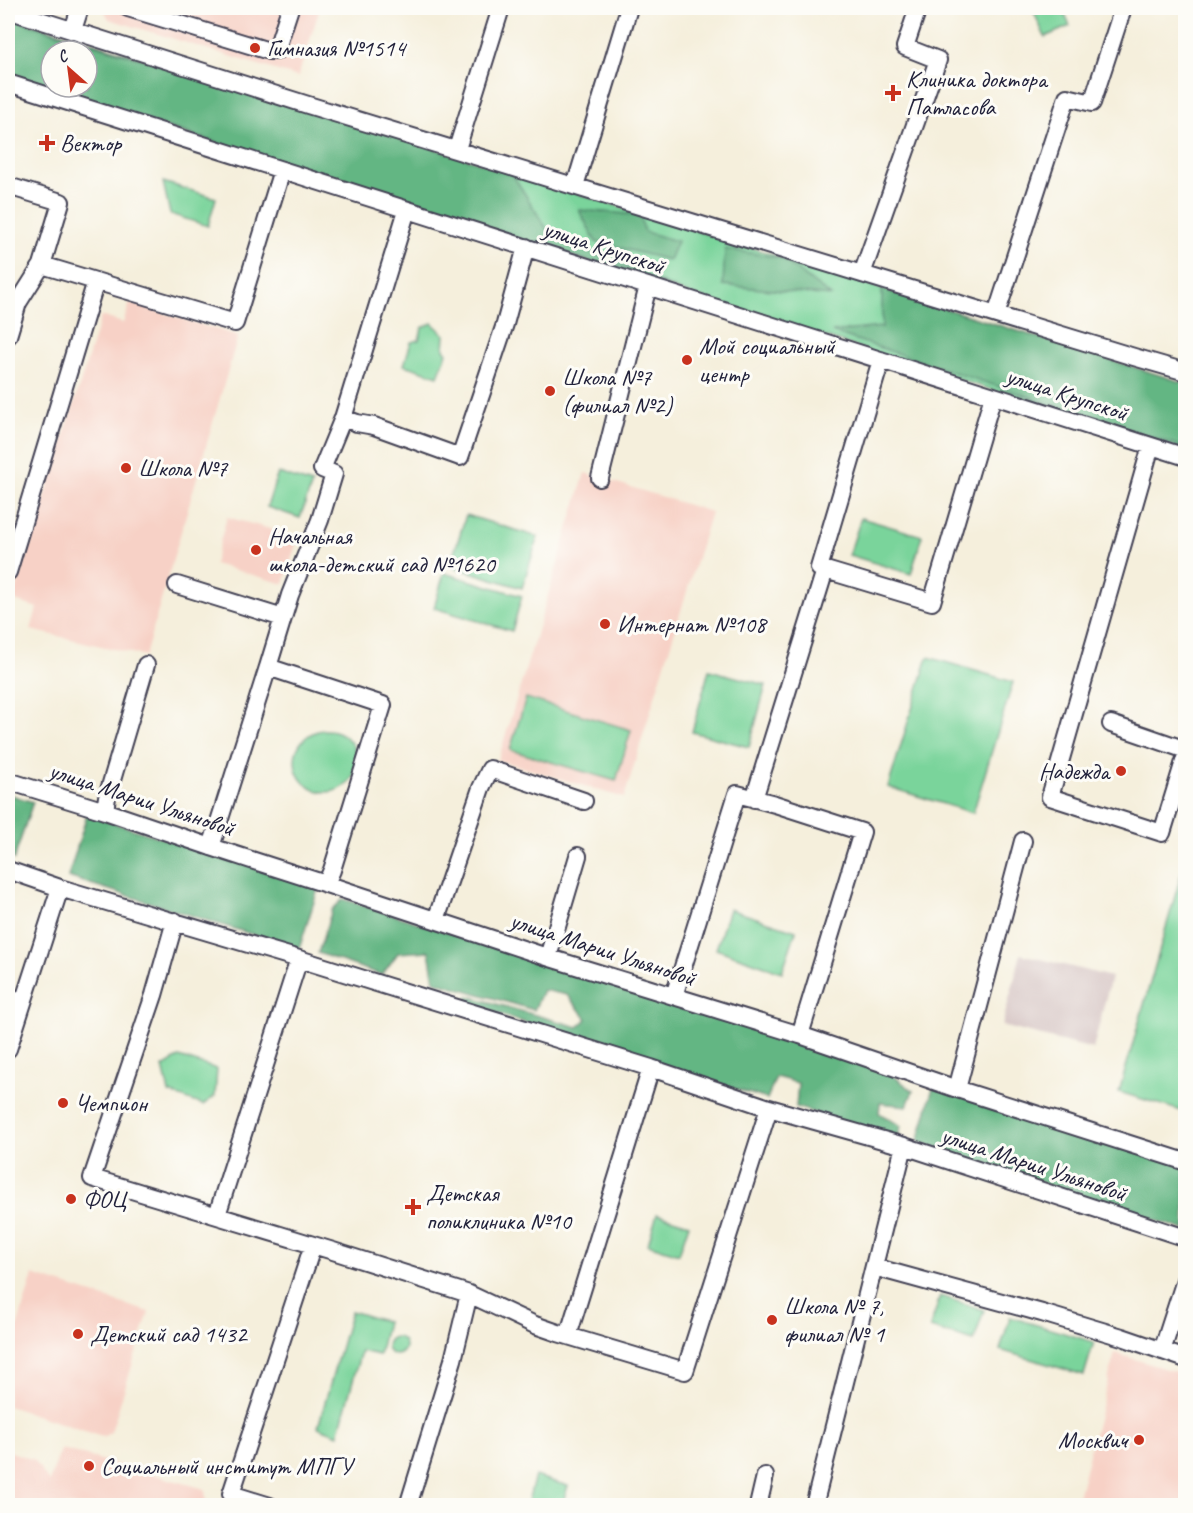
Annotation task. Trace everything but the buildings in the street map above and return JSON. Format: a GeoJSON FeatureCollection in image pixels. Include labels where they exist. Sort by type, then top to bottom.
{"type":"FeatureCollection","features":[{"type":"Feature","properties":{"kind":"street"},"geometry":{"type":"LineString","coordinates":[[73,30],[80,8]]}},
{"type":"Feature","properties":{"kind":"street"},"geometry":{"type":"LineString","coordinates":[[128,8],[269,51],[276,51],[290,8]]}},
{"type":"Feature","properties":{"kind":"street"},"geometry":{"type":"LineString","coordinates":[[457,149],[501,8]]}},
{"type":"Feature","properties":{"kind":"street"},"geometry":{"type":"LineString","coordinates":[[575,186],[629,8]]}},
{"type":"Feature","properties":{"kind":"street"},"geometry":{"type":"LineString","coordinates":[[862,274],[938,60],[905,47],[918,8]]}},
{"type":"Feature","properties":{"kind":"street"},"geometry":{"type":"LineString","coordinates":[[996,315],[1067,96],[1092,103],[1123,8]]}},
{"type":"Feature","properties":{"kind":"street","name":"улица Крупской"},"geometry":{"type":"LineString","coordinates":[[8,10],[308,105],[1185,372]]}},
{"type":"Feature","properties":{"kind":"street","name":"улица Крупской"},"geometry":{"type":"LineString","coordinates":[[8,83],[1185,457]]}},
{"type":"Feature","properties":{"kind":"street"},"geometry":{"type":"LineString","coordinates":[[42,265],[235,323],[282,170]]}},
{"type":"Feature","properties":{"kind":"street"},"geometry":{"type":"LineString","coordinates":[[8,186],[61,202],[42,265],[18,303],[8,336]]}},
{"type":"Feature","properties":{"kind":"street"},"geometry":{"type":"LineString","coordinates":[[211,848],[294,584],[320,520],[334,474],[322,469],[343,418],[407,210]]}},
{"type":"Feature","properties":{"kind":"street"},"geometry":{"type":"LineString","coordinates":[[343,418],[375,426],[460,457],[505,324],[526,247]]}},
{"type":"Feature","properties":{"kind":"street"},"geometry":{"type":"LineString","coordinates":[[8,572],[96,281]]}},
{"type":"Feature","properties":{"kind":"street"},"geometry":{"type":"LineString","coordinates":[[600,478],[648,286]]}},
{"type":"Feature","properties":{"kind":"street"},"geometry":{"type":"LineString","coordinates":[[881,360],[819,568],[825,570],[932,602],[993,396]]}},
{"type":"Feature","properties":{"kind":"street"},"geometry":{"type":"LineString","coordinates":[[1151,446],[1050,797],[1162,833],[1185,755]]}},
{"type":"Feature","properties":{"kind":"street"},"geometry":{"type":"LineString","coordinates":[[754,799],[825,570]]}},
{"type":"Feature","properties":{"kind":"street"},"geometry":{"type":"LineString","coordinates":[[177,585],[283,618]]}},
{"type":"Feature","properties":{"kind":"street"},"geometry":{"type":"LineString","coordinates":[[105,811],[106,797],[146,665]]}},
{"type":"Feature","properties":{"kind":"street"},"geometry":{"type":"LineString","coordinates":[[268,667],[383,705],[326,884]]}},
{"type":"Feature","properties":{"kind":"street"},"geometry":{"type":"LineString","coordinates":[[1111,724],[1185,750]]}},
{"type":"Feature","properties":{"kind":"street"},"geometry":{"type":"LineString","coordinates":[[436,920],[481,788],[490,769],[584,801]]}},
{"type":"Feature","properties":{"kind":"street","name":"улица Марии Ульяновой"},"geometry":{"type":"LineString","coordinates":[[8,780],[211,848],[548,957],[800,1035],[957,1089],[1185,1162]]}},
{"type":"Feature","properties":{"kind":"street"},"geometry":{"type":"LineString","coordinates":[[674,996],[737,794],[775,804],[862,832],[800,1035]]}},
{"type":"Feature","properties":{"kind":"street"},"geometry":{"type":"LineString","coordinates":[[957,1089],[1023,841]]}},
{"type":"Feature","properties":{"kind":"street"},"geometry":{"type":"LineString","coordinates":[[548,957],[578,856]]}},
{"type":"Feature","properties":{"kind":"street","name":"улица Марии Ульяновой"},"geometry":{"type":"LineString","coordinates":[[8,870],[60,888],[175,921],[651,1068],[769,1108],[904,1146],[1185,1238]]}},
{"type":"Feature","properties":{"kind":"street"},"geometry":{"type":"LineString","coordinates":[[8,1049],[15,999],[60,888]]}},
{"type":"Feature","properties":{"kind":"street"},"geometry":{"type":"LineString","coordinates":[[175,921],[154,995],[92,1178],[469,1294],[535,1325],[568,1336],[685,1371],[769,1108]]}},
{"type":"Feature","properties":{"kind":"street"},"geometry":{"type":"LineString","coordinates":[[217,1215],[299,959]]}},
{"type":"Feature","properties":{"kind":"street"},"geometry":{"type":"LineString","coordinates":[[568,1336],[651,1068]]}},
{"type":"Feature","properties":{"kind":"street"},"geometry":{"type":"LineString","coordinates":[[814,1506],[904,1146]]}},
{"type":"Feature","properties":{"kind":"street"},"geometry":{"type":"LineString","coordinates":[[270,1506],[231,1494],[313,1245]]}},
{"type":"Feature","properties":{"kind":"street"},"geometry":{"type":"LineString","coordinates":[[874,1267],[1042,1313],[1185,1359]]}},
{"type":"Feature","properties":{"kind":"street"},"geometry":{"type":"LineString","coordinates":[[1162,1351],[1185,1277]]}},
{"type":"Feature","properties":{"kind":"street"},"geometry":{"type":"LineString","coordinates":[[408,1506],[453,1360],[469,1294]]}},
{"type":"Feature","properties":{"kind":"street"},"geometry":{"type":"LineString","coordinates":[[758,1506],[765,1476]]}},
{"type":"Feature","properties":{"kind":"shaded area","name":"Гимназия №1514"},"geometry":{"type":"Polygon","coordinates":[[[103,8],[320,8],[298,77],[109,19],[103,8]]]}},
{"type":"Feature","properties":{"kind":"shaded area","name":"Школа №7"},"geometry":{"type":"Polygon","coordinates":[[[130,303],[238,336],[145,656],[31,630],[37,608],[13,600],[101,316],[123,323],[130,303]]]}},
{"type":"Feature","properties":{"kind":"shaded area"},"geometry":{"type":"Polygon","coordinates":[[[585,473],[711,512],[624,798],[498,760],[585,473]]]}},
{"type":"Feature","properties":{"kind":"shaded area","name":"Начальная школа-детский сад №1620"},"geometry":{"type":"Polygon","coordinates":[[[227,517],[298,537],[284,584],[214,564],[227,517]]]}},
{"type":"Feature","properties":{"kind":"shaded area"},"geometry":{"type":"Polygon","coordinates":[[[1021,954],[1111,977],[1093,1049],[1002,1026],[1021,954]]]}},
{"type":"Feature","properties":{"kind":"shaded area","name":"Детский сад 1432"},"geometry":{"type":"Polygon","coordinates":[[[33,1275],[149,1312],[111,1432],[103,1437],[8,1406],[8,1357],[33,1275]]]}},
{"type":"Feature","properties":{"kind":"shaded area","name":"Москвич"},"geometry":{"type":"Polygon","coordinates":[[[1115,1353],[1185,1375],[1185,1505],[1076,1505],[1115,1353]]]}},
{"type":"Feature","properties":{"kind":"shaded area","name":"Социальный институт МПГУ"},"geometry":{"type":"Polygon","coordinates":[[[61,1449],[205,1489],[206,1503],[202,1506],[8,1505],[8,1451],[34,1460],[49,1482],[61,1449]]]}},
{"type":"Feature","properties":{"kind":"green space"},"geometry":{"type":"Polygon","coordinates":[[[1032,8],[1062,8],[1070,26],[1045,37],[1032,8]]]}},
{"type":"Feature","properties":{"kind":"green space"},"geometry":{"type":"Polygon","coordinates":[[[8,16],[82,39],[39,39],[39,88],[8,78],[8,16]]]}},
{"type":"Feature","properties":{"kind":"green space"},"geometry":{"type":"Polygon","coordinates":[[[8,18],[77,39],[39,39],[39,86],[8,76],[8,18]]]}},
{"type":"Feature","properties":{"kind":"green space"},"geometry":{"type":"Polygon","coordinates":[[[99,44],[1185,383],[1185,451],[74,99],[99,99],[99,44]]]}},
{"type":"Feature","properties":{"kind":"green space"},"geometry":{"type":"Polygon","coordinates":[[[99,46],[511,172],[550,234],[676,289],[80,99],[99,99],[99,46]]]}},
{"type":"Feature","properties":{"kind":"green space"},"geometry":{"type":"Polygon","coordinates":[[[163,182],[216,198],[208,226],[170,214],[163,182]]]}},
{"type":"Feature","properties":{"kind":"green space"},"geometry":{"type":"Polygon","coordinates":[[[579,210],[639,215],[645,232],[677,241],[669,260],[596,242],[579,210]]]}},
{"type":"Feature","properties":{"kind":"green space"},"geometry":{"type":"Polygon","coordinates":[[[725,249],[781,258],[831,296],[723,285],[725,249]]]}},
{"type":"Feature","properties":{"kind":"green space"},"geometry":{"type":"Polygon","coordinates":[[[882,289],[1185,383],[1185,448],[832,332],[882,327],[882,289]]]}},
{"type":"Feature","properties":{"kind":"green space"},"geometry":{"type":"Polygon","coordinates":[[[432,323],[445,335],[444,349],[447,353],[438,376],[404,365],[411,342],[419,340],[422,328],[432,323]]]}},
{"type":"Feature","properties":{"kind":"green space"},"geometry":{"type":"Polygon","coordinates":[[[278,473],[312,484],[300,518],[267,507],[278,473]]]}},
{"type":"Feature","properties":{"kind":"green space"},"geometry":{"type":"Polygon","coordinates":[[[466,515],[538,537],[522,588],[450,566],[466,515]]]}},
{"type":"Feature","properties":{"kind":"green space"},"geometry":{"type":"Polygon","coordinates":[[[861,518],[922,536],[911,574],[849,555],[861,518]]]}},
{"type":"Feature","properties":{"kind":"green space"},"geometry":{"type":"Polygon","coordinates":[[[444,573],[522,596],[512,631],[434,608],[444,573]]]}},
{"type":"Feature","properties":{"kind":"green space"},"geometry":{"type":"Polygon","coordinates":[[[928,657],[1013,682],[973,813],[888,787],[928,657]]]}},
{"type":"Feature","properties":{"kind":"green space"},"geometry":{"type":"Polygon","coordinates":[[[709,670],[766,685],[749,747],[692,732],[709,670]]]}},
{"type":"Feature","properties":{"kind":"green space"},"geometry":{"type":"Polygon","coordinates":[[[526,698],[631,730],[616,781],[510,750],[526,698]]]}},
{"type":"Feature","properties":{"kind":"green space"},"geometry":{"type":"Polygon","coordinates":[[[326,730],[343,735],[348,739],[352,744],[357,761],[352,778],[348,783],[343,787],[326,792],[309,787],[304,783],[300,778],[295,761],[300,744],[304,739],[309,735],[326,730]]]}},
{"type":"Feature","properties":{"kind":"green space"},"geometry":{"type":"Polygon","coordinates":[[[8,794],[33,802],[14,859],[8,857],[8,794]]]}},
{"type":"Feature","properties":{"kind":"green space"},"geometry":{"type":"Polygon","coordinates":[[[87,815],[319,886],[299,949],[68,877],[87,815]]]}},
{"type":"Feature","properties":{"kind":"green space"},"geometry":{"type":"Polygon","coordinates":[[[1185,861],[1185,1112],[1119,1092],[1185,861]]]}},
{"type":"Feature","properties":{"kind":"green space"},"geometry":{"type":"Polygon","coordinates":[[[343,899],[887,1071],[913,1091],[907,1106],[880,1103],[879,1113],[901,1126],[897,1139],[796,1107],[798,1083],[776,1077],[767,1099],[466,1004],[468,996],[578,1027],[587,1019],[567,995],[543,990],[534,1010],[434,981],[429,951],[398,953],[382,975],[318,953],[332,910],[343,899]]]}},
{"type":"Feature","properties":{"kind":"green space"},"geometry":{"type":"Polygon","coordinates":[[[729,909],[796,931],[782,972],[716,949],[729,909]]]}},
{"type":"Feature","properties":{"kind":"green space"},"geometry":{"type":"Polygon","coordinates":[[[179,1057],[217,1069],[215,1096],[203,1105],[169,1093],[163,1067],[179,1057]]]}},
{"type":"Feature","properties":{"kind":"green space"},"geometry":{"type":"Polygon","coordinates":[[[933,1088],[1185,1164],[1185,1230],[918,1142],[933,1088]]]}},
{"type":"Feature","properties":{"kind":"green space"},"geometry":{"type":"Polygon","coordinates":[[[657,1214],[689,1224],[679,1254],[648,1244],[657,1214]]]}},
{"type":"Feature","properties":{"kind":"green space"},"geometry":{"type":"Polygon","coordinates":[[[940,1296],[984,1310],[974,1341],[930,1328],[940,1296]]]}},
{"type":"Feature","properties":{"kind":"green space"},"geometry":{"type":"Polygon","coordinates":[[[351,1311],[387,1322],[379,1355],[361,1351],[338,1435],[318,1427],[351,1311]]]}},
{"type":"Feature","properties":{"kind":"green space"},"geometry":{"type":"Polygon","coordinates":[[[1010,1317],[1094,1342],[1084,1375],[1000,1350],[1010,1317]]]}},
{"type":"Feature","properties":{"kind":"green space"},"geometry":{"type":"Polygon","coordinates":[[[392,1337],[400,1337],[405,1342],[403,1353],[392,1355],[387,1350],[387,1342],[392,1337]]]}},
{"type":"Feature","properties":{"kind":"green space"},"geometry":{"type":"Polygon","coordinates":[[[535,1476],[568,1486],[562,1505],[527,1505],[535,1476]]]}},
{"type":"Feature","properties":{"kind":"place","name":"Гимназия №1514"},"geometry":{"type":"Point","coordinates":[255,48]}},
{"type":"Feature","properties":{"kind":"place","name":"Клиника доктора Патласова"},"geometry":{"type":"Point","coordinates":[893,93]}},
{"type":"Feature","properties":{"kind":"place","name":"Вектор"},"geometry":{"type":"Point","coordinates":[47,143]}},
{"type":"Feature","properties":{"kind":"place","name":"Мой социальный центр"},"geometry":{"type":"Point","coordinates":[687,360]}},
{"type":"Feature","properties":{"kind":"place","name":"Школа №7 (филиал №2)"},"geometry":{"type":"Point","coordinates":[550,391]}},
{"type":"Feature","properties":{"kind":"place","name":"Школа №7"},"geometry":{"type":"Point","coordinates":[126,468]}},
{"type":"Feature","properties":{"kind":"place","name":"Начальная школа-детский сад №1620"},"geometry":{"type":"Point","coordinates":[256,550]}},
{"type":"Feature","properties":{"kind":"place","name":"Интернат №108"},"geometry":{"type":"Point","coordinates":[605,624]}},
{"type":"Feature","properties":{"kind":"place","name":"Надежда"},"geometry":{"type":"Point","coordinates":[1121,771]}},
{"type":"Feature","properties":{"kind":"place","name":"Чемпион"},"geometry":{"type":"Point","coordinates":[63,1103]}},
{"type":"Feature","properties":{"kind":"place","name":"ФОЦ"},"geometry":{"type":"Point","coordinates":[71,1199]}},
{"type":"Feature","properties":{"kind":"place","name":"Детская поликлиника №10"},"geometry":{"type":"Point","coordinates":[413,1207]}},
{"type":"Feature","properties":{"kind":"place","name":"Школа № 7, филиал № 1"},"geometry":{"type":"Point","coordinates":[772,1320]}},
{"type":"Feature","properties":{"kind":"place","name":"Детский сад 1432"},"geometry":{"type":"Point","coordinates":[78,1334]}},
{"type":"Feature","properties":{"kind":"place","name":"Москвич"},"geometry":{"type":"Point","coordinates":[1139,1440]}},
{"type":"Feature","properties":{"kind":"place","name":"Социальный институт МПГУ"},"geometry":{"type":"Point","coordinates":[89,1466]}}]}
